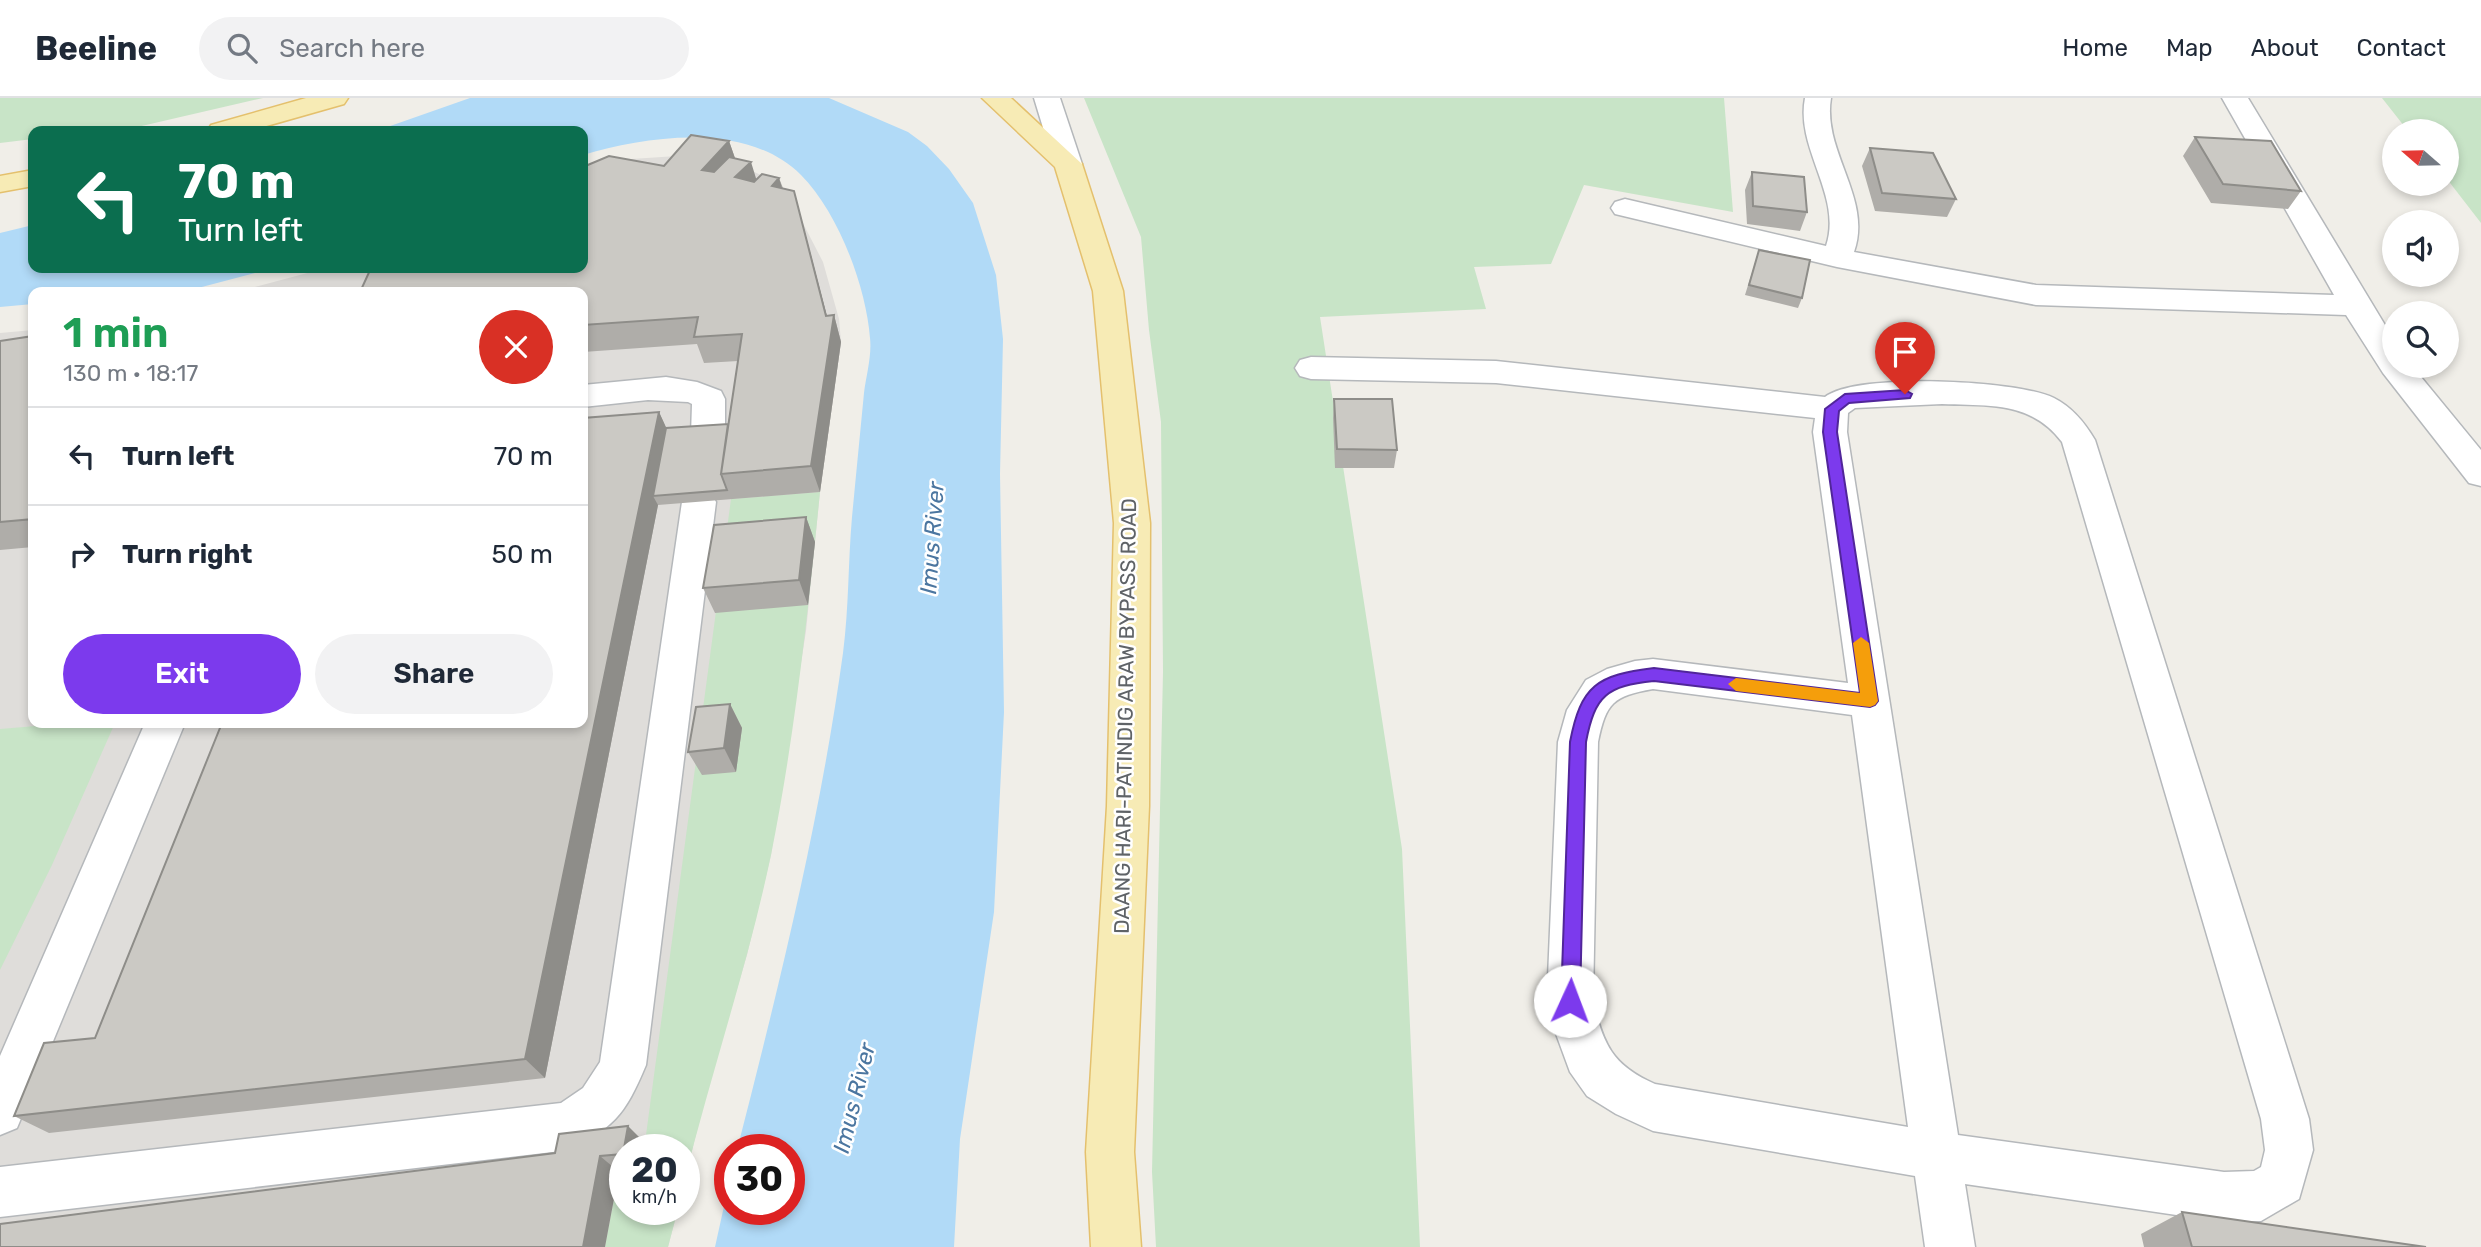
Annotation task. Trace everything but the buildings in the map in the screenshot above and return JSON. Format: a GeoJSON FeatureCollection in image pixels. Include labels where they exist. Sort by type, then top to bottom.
{"type":"FeatureCollection","features":[{"type":"Feature","properties":{"kind":"main road"},"geometry":{"type":"LineString","coordinates":[[238,126],[335,98]]}},
{"type":"Feature","properties":{"kind":"main road"},"geometry":{"type":"LineString","coordinates":[[995,98],[1068,164]]}},
{"type":"Feature","properties":{"kind":"main road","name":"DAANG HARI-PATINDIG ARAW BYPASS ROAD"},"geometry":{"type":"LineString","coordinates":[[1068,164],[1108,290],[1132,523],[1128,806],[1110,1152],[1116,1247]]}},
{"type":"Feature","properties":{"kind":"main road"},"geometry":{"type":"LineString","coordinates":[[0,184],[28,179]]}},
{"type":"Feature","properties":{"kind":"street"},"geometry":{"type":"LineString","coordinates":[[1047,98],[1068,164]]}},
{"type":"Feature","properties":{"kind":"street"},"geometry":{"type":"LineString","coordinates":[[1818,98],[1815,122],[1843,213],[1845,232],[1838,258]]}},
{"type":"Feature","properties":{"kind":"street"},"geometry":{"type":"LineString","coordinates":[[2235,98],[2382,347]]}},
{"type":"Feature","properties":{"kind":"street"},"geometry":{"type":"LineString","coordinates":[[1625,208],[1838,258],[2036,295],[2355,305]]}},
{"type":"Feature","properties":{"kind":"street"},"geometry":{"type":"LineString","coordinates":[[1311,368],[1496,372],[1832,409],[1845,399],[1880,394],[2007,397],[2036,403],[2061,416],[2078,440],[2285,1119],[2289,1150],[2282,1182],[2261,1196],[2224,1196],[1937,1156],[1653,1108],[1615,1091],[1590,1065],[1577,1036],[1570,1001],[1578,742],[1583,714],[1599,689],[1626,678],[1654,674],[1870,701]]}},
{"type":"Feature","properties":{"kind":"street"},"geometry":{"type":"LineString","coordinates":[[2404,378],[2481,474]]}},
{"type":"Feature","properties":{"kind":"street"},"geometry":{"type":"LineString","coordinates":[[588,396],[667,389],[700,392],[709,399],[708,435]]}},
{"type":"Feature","properties":{"kind":"street"},"geometry":{"type":"LineString","coordinates":[[1832,409],[1830,432],[1950,1247]]}},
{"type":"Feature","properties":{"kind":"street"},"geometry":{"type":"LineString","coordinates":[[0,1192],[561,1127],[586,1119],[601,1105],[623,1065],[699,502]]}},
{"type":"Feature","properties":{"kind":"street"},"geometry":{"type":"LineString","coordinates":[[0,1111],[163,728]]}},
{"type":"Feature","properties":{"kind":"shaded area"},"geometry":{"type":"Polygon","coordinates":[[[677,156],[748,169],[767,178],[793,204],[823,262],[839,319],[841,342],[820,492],[806,631],[771,855],[747,955],[696,1134],[609,1134],[609,1225],[674,1225],[668,1247],[0,1247],[0,333],[28,330],[28,728],[588,728],[588,287],[255,287],[307,273],[588,273],[588,252],[616,160],[677,156]]]}},
{"type":"Feature","properties":{"kind":"green space"},"geometry":{"type":"Polygon","coordinates":[[[0,98],[263,98],[142,126],[28,126],[28,140],[0,143],[0,98]]]}},
{"type":"Feature","properties":{"kind":"green space"},"geometry":{"type":"Polygon","coordinates":[[[1084,98],[1724,98],[1733,212],[1584,185],[1551,264],[1474,267],[1486,309],[1320,317],[1402,849],[1420,1247],[1156,1247],[1152,1172],[1163,672],[1161,422],[1141,237],[1084,98]]]}},
{"type":"Feature","properties":{"kind":"green space"},"geometry":{"type":"Polygon","coordinates":[[[2382,98],[2481,98],[2481,223],[2459,195],[2459,119],[2399,119],[2382,98]]]}},
{"type":"Feature","properties":{"kind":"green space"},"geometry":{"type":"Polygon","coordinates":[[[820,492],[794,719],[771,855],[697,1134],[646,1134],[731,499],[820,492]]]}},
{"type":"Feature","properties":{"kind":"green space"},"geometry":{"type":"Polygon","coordinates":[[[28,727],[113,728],[52,865],[0,970],[0,729],[28,727]]]}},
{"type":"Feature","properties":{"kind":"green space"},"geometry":{"type":"Polygon","coordinates":[[[609,1225],[674,1225],[668,1247],[605,1247],[609,1225]]]}},
{"type":"Feature","properties":{"kind":"water","name":"Imus River"},"geometry":{"type":"Polygon","coordinates":[[[470,98],[829,98],[908,132],[927,146],[949,169],[973,203],[996,275],[1003,339],[1000,474],[1004,712],[994,912],[960,1139],[954,1247],[715,1247],[720,1225],[805,1225],[805,1134],[741,1134],[783,965],[834,716],[843,653],[852,517],[864,393],[870,359],[867,318],[863,296],[848,251],[827,209],[801,175],[779,158],[753,146],[696,138],[637,143],[588,154],[588,126],[390,126],[470,98]]]}},
{"type":"Feature","properties":{"kind":"water"},"geometry":{"type":"Polygon","coordinates":[[[28,226],[28,273],[255,273],[202,287],[28,287],[28,304],[0,307],[0,233],[28,226]]]}},
{"type":"Feature","properties":{"kind":"slow traffic"},"geometry":{"type":"LineString","coordinates":[[1736,684],[1870,701],[1861,643]]}},
{"type":"Feature","properties":{"kind":"route"},"geometry":{"type":"LineString","coordinates":[[1570,1001],[1578,742],[1583,714],[1599,689],[1626,678],[1654,674],[1870,701],[1830,432],[1832,409],[1845,399],[1905,394]]}}]}
